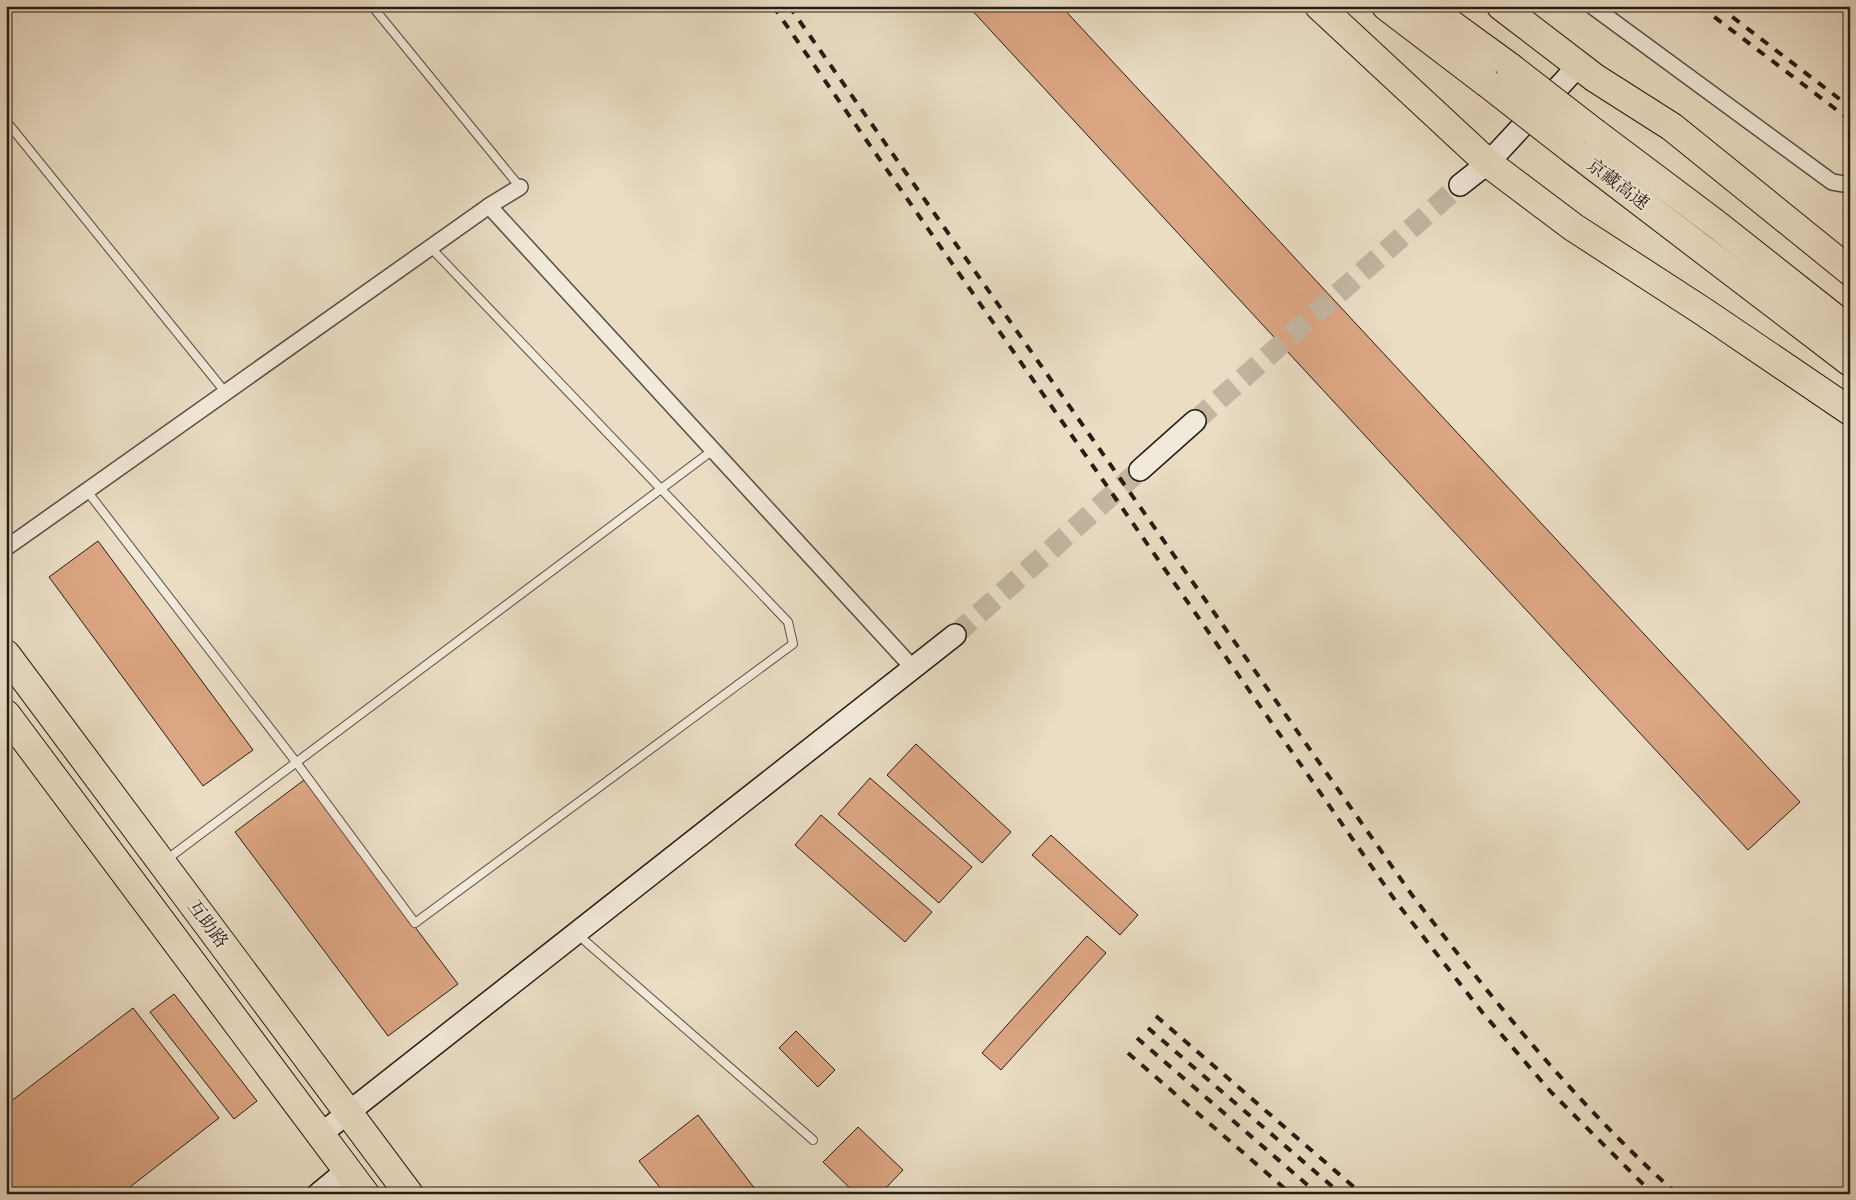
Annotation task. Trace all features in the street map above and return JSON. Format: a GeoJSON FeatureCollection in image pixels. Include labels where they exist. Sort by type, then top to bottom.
{"type":"FeatureCollection","features":[{"type":"Feature","properties":{"kind":"highway"},"geometry":{"type":"LineString","coordinates":[[1319,6],[1488,162],[1573,227],[1704,312],[1850,411]]}},
{"type":"Feature","properties":{"kind":"highway","name":"京藏高速"},"geometry":{"type":"LineString","coordinates":[[1386,6],[1850,362]]}},
{"type":"Feature","properties":{"kind":"highway","name":"京藏高速"},"geometry":{"type":"LineString","coordinates":[[1426,6],[1510,67],[1595,134],[1716,224],[1850,330]]}},
{"type":"Feature","properties":{"kind":"highway"},"geometry":{"type":"LineString","coordinates":[[1501,6],[1595,78],[1672,127],[1850,271]]}},
{"type":"Feature","properties":{"kind":"highway","name":"互助路"},"geometry":{"type":"LineString","coordinates":[[6,654],[409,1194]]}},
{"type":"Feature","properties":{"kind":"highway","name":"互助路"},"geometry":{"type":"LineString","coordinates":[[6,714],[365,1194]]}},
{"type":"Feature","properties":{"kind":"main road"},"geometry":{"type":"LineString","coordinates":[[1460,185],[1488,162],[1579,65]]}},
{"type":"Feature","properties":{"kind":"main road"},"geometry":{"type":"LineString","coordinates":[[1140,470],[1196,421]]}},
{"type":"Feature","properties":{"kind":"main road"},"geometry":{"type":"LineString","coordinates":[[321,1134],[955,635]]}},
{"type":"Feature","properties":{"kind":"main road"},"geometry":{"type":"LineString","coordinates":[[318,1194],[348,1170]]}},
{"type":"Feature","properties":{"kind":"street"},"geometry":{"type":"LineString","coordinates":[[1592,6],[1832,182],[1850,185]]}},
{"type":"Feature","properties":{"kind":"street"},"geometry":{"type":"LineString","coordinates":[[6,548],[489,206],[520,187]]}},
{"type":"Feature","properties":{"kind":"street"},"geometry":{"type":"LineString","coordinates":[[489,206],[913,668]]}},
{"type":"Feature","properties":{"kind":"lane"},"geometry":{"type":"LineString","coordinates":[[372,6],[520,187]]}},
{"type":"Feature","properties":{"kind":"lane"},"geometry":{"type":"LineString","coordinates":[[6,121],[226,393]]}},
{"type":"Feature","properties":{"kind":"lane"},"geometry":{"type":"LineString","coordinates":[[87,491],[296,762],[415,923],[793,644],[788,622],[431,248]]}},
{"type":"Feature","properties":{"kind":"lane"},"geometry":{"type":"LineString","coordinates":[[162,863],[713,450]]}},
{"type":"Feature","properties":{"kind":"lane"},"geometry":{"type":"LineString","coordinates":[[575,933],[813,1140]]}},
{"type":"Feature","properties":{"kind":"building"},"geometry":{"type":"Polygon","coordinates":[[[968,6],[1061,6],[1800,802],[1748,850],[968,6]]]}},
{"type":"Feature","properties":{"kind":"building"},"geometry":{"type":"Polygon","coordinates":[[[98,541],[253,750],[203,786],[49,577],[98,541]]]}},
{"type":"Feature","properties":{"kind":"building"},"geometry":{"type":"Polygon","coordinates":[[[916,744],[1011,832],[982,863],[887,775],[916,744]]]}},
{"type":"Feature","properties":{"kind":"building"},"geometry":{"type":"Polygon","coordinates":[[[870,778],[972,867],[939,903],[838,814],[870,778]]]}},
{"type":"Feature","properties":{"kind":"building"},"geometry":{"type":"Polygon","coordinates":[[[304,780],[458,984],[388,1036],[235,832],[304,780]]]}},
{"type":"Feature","properties":{"kind":"building"},"geometry":{"type":"Polygon","coordinates":[[[821,815],[932,912],[905,942],[795,845],[821,815]]]}},
{"type":"Feature","properties":{"kind":"building"},"geometry":{"type":"Polygon","coordinates":[[[1051,835],[1138,915],[1120,935],[1032,855],[1051,835]]]}},
{"type":"Feature","properties":{"kind":"building"},"geometry":{"type":"Polygon","coordinates":[[[1087,936],[1106,953],[1001,1070],[982,1053],[1087,936]]]}},
{"type":"Feature","properties":{"kind":"building"},"geometry":{"type":"Polygon","coordinates":[[[174,994],[257,1101],[234,1119],[150,1012],[174,994]]]}},
{"type":"Feature","properties":{"kind":"building"},"geometry":{"type":"Polygon","coordinates":[[[133,1008],[219,1118],[121,1194],[6,1194],[6,1105],[133,1008]]]}},
{"type":"Feature","properties":{"kind":"building"},"geometry":{"type":"Polygon","coordinates":[[[796,1031],[835,1070],[818,1087],[779,1048],[796,1031]]]}},
{"type":"Feature","properties":{"kind":"building"},"geometry":{"type":"Polygon","coordinates":[[[698,1115],[759,1194],[665,1194],[639,1161],[698,1115]]]}},
{"type":"Feature","properties":{"kind":"building"},"geometry":{"type":"Polygon","coordinates":[[[858,1127],[903,1170],[880,1194],[856,1194],[823,1162],[858,1127]]]}},
{"type":"Feature","properties":{"kind":"tunnel"},"geometry":{"type":"LineString","coordinates":[[1195,421],[1460,185]]}},
{"type":"Feature","properties":{"kind":"tunnel"},"geometry":{"type":"LineString","coordinates":[[955,635],[1140,470]]}},
{"type":"Feature","properties":{"kind":"railway"},"geometry":{"type":"LineString","coordinates":[[773,6],[1397,903],[1482,1012],[1551,1092],[1653,1194]]}},
{"type":"Feature","properties":{"kind":"railway"},"geometry":{"type":"LineString","coordinates":[[789,6],[1412,895],[1537,1050],[1605,1124],[1677,1194]]}},
{"type":"Feature","properties":{"kind":"railway"},"geometry":{"type":"LineString","coordinates":[[1700,6],[1850,120]]}},
{"type":"Feature","properties":{"kind":"railway"},"geometry":{"type":"LineString","coordinates":[[1718,6],[1850,107]]}},
{"type":"Feature","properties":{"kind":"railway"},"geometry":{"type":"LineString","coordinates":[[1156,1016],[1362,1194]]}},
{"type":"Feature","properties":{"kind":"railway"},"geometry":{"type":"LineString","coordinates":[[1148,1028],[1341,1194]]}},
{"type":"Feature","properties":{"kind":"railway"},"geometry":{"type":"LineString","coordinates":[[1137,1038],[1318,1194]]}},
{"type":"Feature","properties":{"kind":"railway"},"geometry":{"type":"LineString","coordinates":[[1128,1053],[1291,1194]]}}]}
